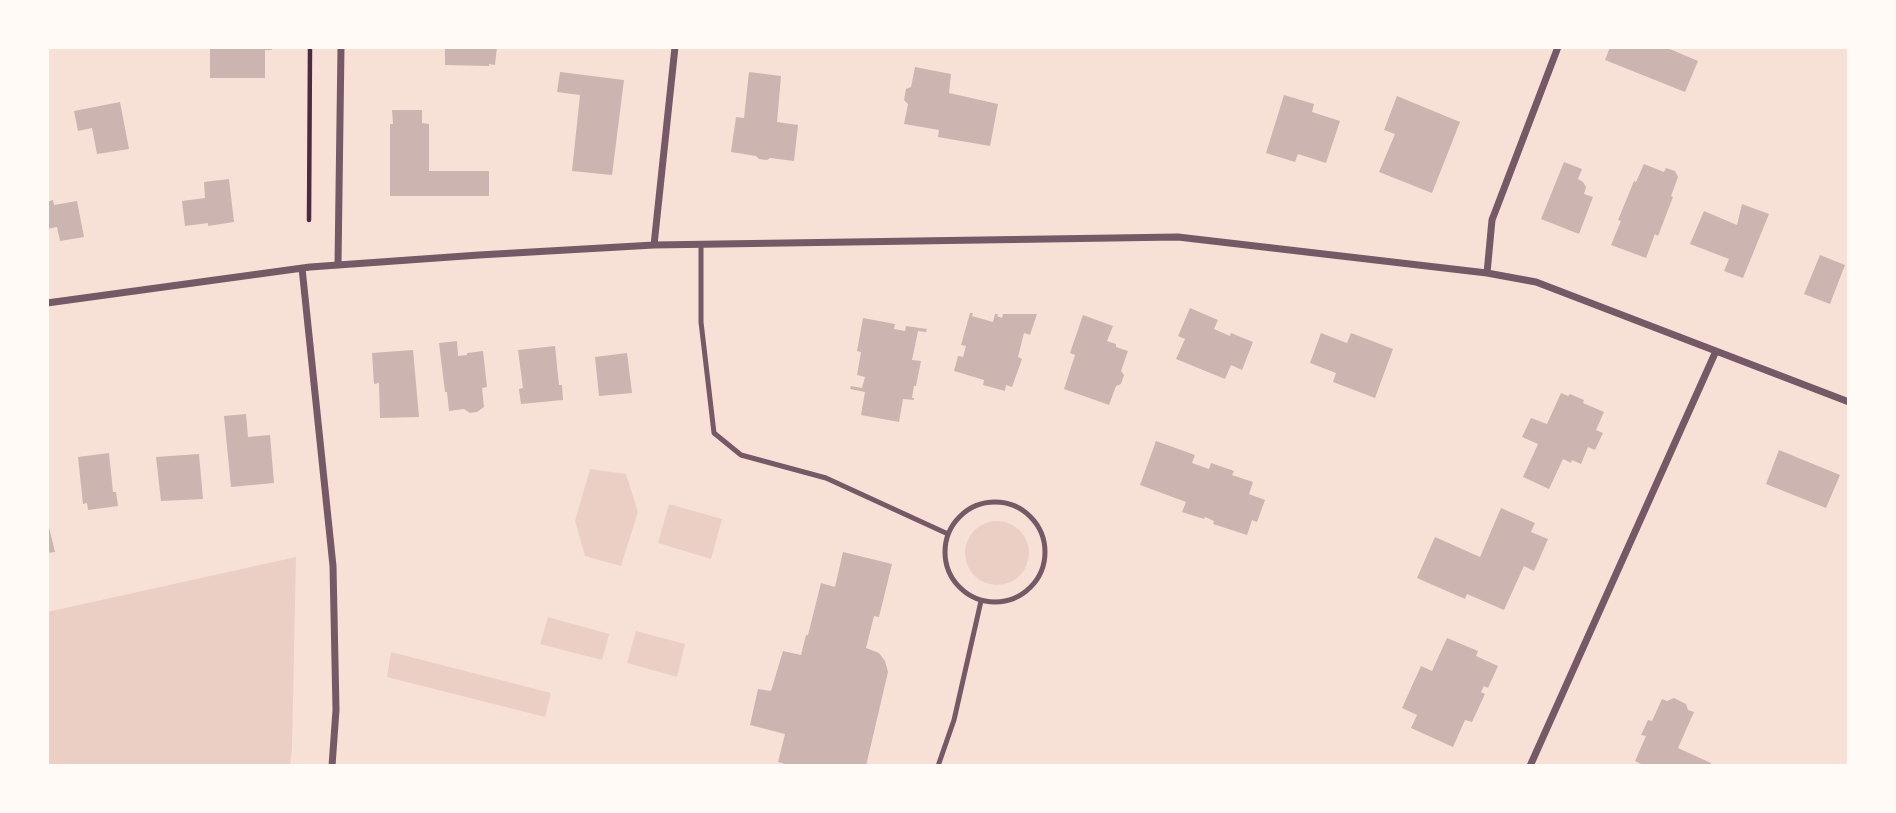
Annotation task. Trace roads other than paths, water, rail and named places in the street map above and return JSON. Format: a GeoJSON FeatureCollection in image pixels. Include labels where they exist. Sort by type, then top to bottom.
{"type":"FeatureCollection","features":[{"type":"Feature","properties":{"kind":"street"},"geometry":{"type":"LineString","coordinates":[[338,264],[341,47]]}},
{"type":"Feature","properties":{"kind":"street"},"geometry":{"type":"LineString","coordinates":[[654,245],[675,47]]}},
{"type":"Feature","properties":{"kind":"street"},"geometry":{"type":"LineString","coordinates":[[1487,273],[1492,220],[1559,47]]}},
{"type":"Feature","properties":{"kind":"street"},"geometry":{"type":"LineString","coordinates":[[47,303],[338,264],[654,245],[1178,237],[1487,273],[1536,282],[1849,402]]}},
{"type":"Feature","properties":{"kind":"street"},"geometry":{"type":"LineString","coordinates":[[302,268],[333,566],[336,710],[332,766]]}},
{"type":"Feature","properties":{"kind":"street"},"geometry":{"type":"LineString","coordinates":[[1530,766],[1716,351]]}},
{"type":"Feature","properties":{"kind":"lane"},"geometry":{"type":"LineString","coordinates":[[701,245],[701,322],[714,433],[741,455],[826,478],[948,534]]}},
{"type":"Feature","properties":{"kind":"lane"},"geometry":{"type":"LineString","coordinates":[[1000,502],[1016,506],[1030,515],[1040,529],[1046,545],[1040,578],[1029,591],[1015,599],[998,603],[981,601],[966,594],[954,582],[944,551],[948,534],[956,520],[969,509],[984,503],[1000,502]]}},
{"type":"Feature","properties":{"kind":"lane"},"geometry":{"type":"LineString","coordinates":[[938,766],[954,720],[981,601]]}}]}
